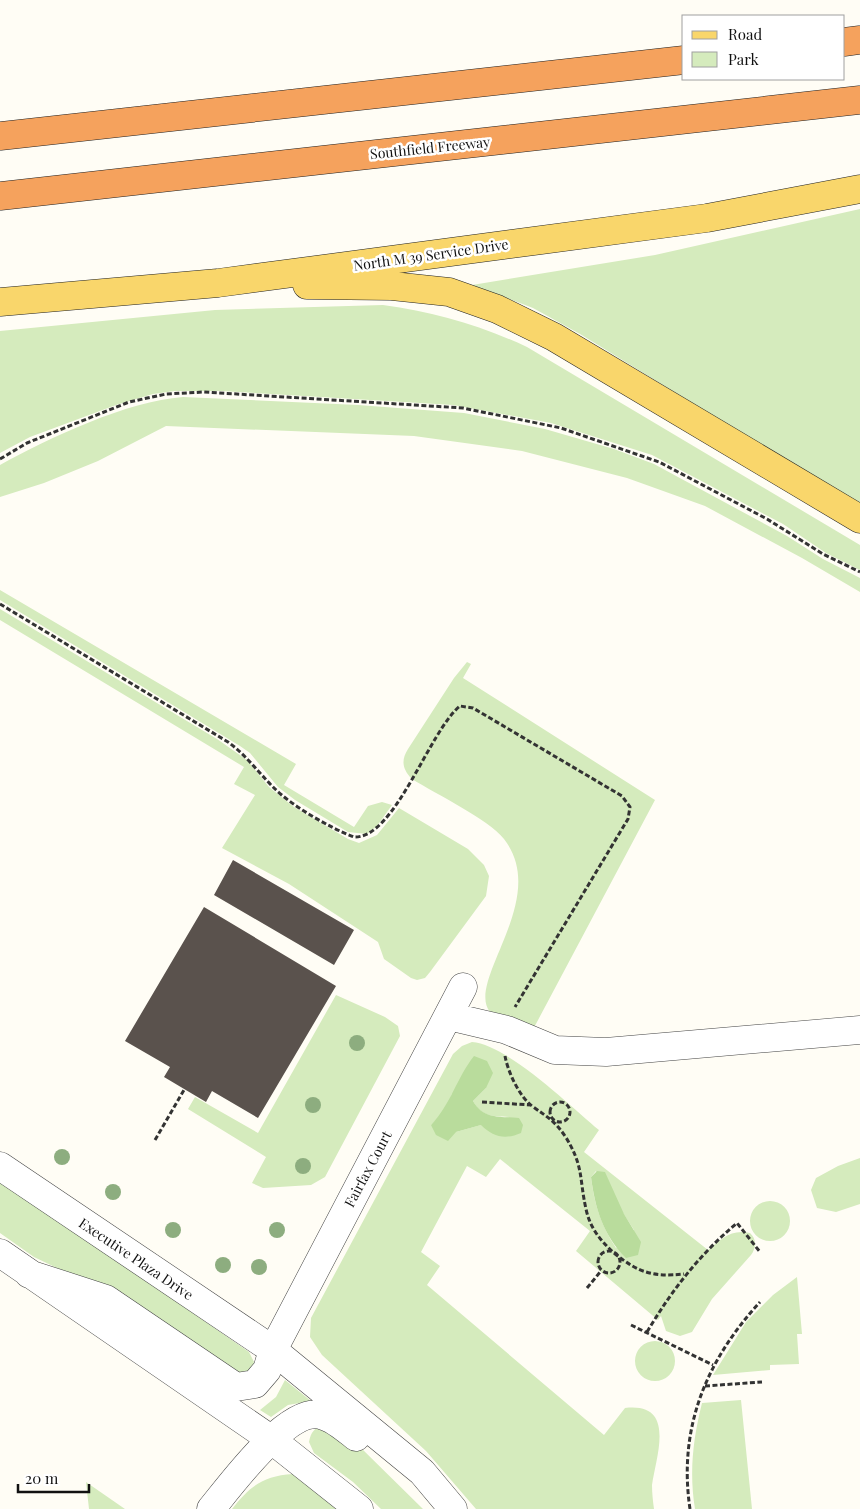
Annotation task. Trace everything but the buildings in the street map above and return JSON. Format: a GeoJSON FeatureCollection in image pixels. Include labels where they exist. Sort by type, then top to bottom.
{"type":"FeatureCollection","features":[{"type":"Feature","properties":{"kind":"highway"},"geometry":{"type":"LineString","coordinates":[[845,42],[860,40]]}},
{"type":"Feature","properties":{"kind":"highway"},"geometry":{"type":"LineString","coordinates":[[0,136],[682,60]]}},
{"type":"Feature","properties":{"kind":"highway","name":"Southfield Freeway"},"geometry":{"type":"LineString","coordinates":[[0,196],[860,100]]}},
{"type":"Feature","properties":{"kind":"main road","name":"North M 39 Service Drive"},"geometry":{"type":"LineString","coordinates":[[0,302],[218,283],[707,218],[860,189]]}},
{"type":"Feature","properties":{"kind":"main road"},"geometry":{"type":"LineString","coordinates":[[218,283],[420,289],[449,292],[497,309],[554,336],[860,519]]}},
{"type":"Feature","properties":{"kind":"street","name":"Fairfax Court"},"geometry":{"type":"LineString","coordinates":[[273,1350],[463,987]]}},
{"type":"Feature","properties":{"kind":"street"},"geometry":{"type":"LineString","coordinates":[[448,1016],[507,1030],[554,1050],[606,1052],[860,1030]]}},
{"type":"Feature","properties":{"kind":"street","name":"Executive Plaza Drive"},"geometry":{"type":"LineString","coordinates":[[0,1166],[273,1350],[422,1472],[453,1509]]}},
{"type":"Feature","properties":{"kind":"street"},"geometry":{"type":"LineString","coordinates":[[0,1253],[272,1440],[359,1509]]}},
{"type":"Feature","properties":{"kind":"street"},"geometry":{"type":"LineString","coordinates":[[30,1274],[106,1299],[236,1387],[255,1384],[267,1370],[273,1350]]}},
{"type":"Feature","properties":{"kind":"street"},"geometry":{"type":"LineString","coordinates":[[211,1509],[248,1464],[272,1440],[298,1419],[309,1414],[321,1415],[340,1425],[363,1442],[397,1472],[431,1509]]}},
{"type":"Feature","properties":{"kind":"path"},"geometry":{"type":"LineString","coordinates":[[0,459],[27,443],[129,402],[166,394],[204,392],[464,408],[561,428],[659,462],[767,519],[823,554],[860,572]]}},
{"type":"Feature","properties":{"kind":"path"},"geometry":{"type":"LineString","coordinates":[[0,604],[228,742],[245,754],[275,789],[295,804],[354,837],[363,837],[380,826],[406,790],[449,715],[460,706],[473,708],[622,796],[630,807],[628,819],[516,1004],[504,1040],[505,1058],[510,1073],[531,1106],[554,1120],[560,1122],[567,1120],[571,1110],[567,1104],[558,1101],[552,1105],[550,1111],[554,1120],[574,1152],[581,1169],[585,1209],[591,1227],[602,1242],[628,1265],[647,1273],[666,1276],[684,1274]]}},
{"type":"Feature","properties":{"kind":"path"},"geometry":{"type":"LineString","coordinates":[[156,1140],[184,1090]]}},
{"type":"Feature","properties":{"kind":"path"},"geometry":{"type":"LineString","coordinates":[[482,1102],[531,1106]]}},
{"type":"Feature","properties":{"kind":"path"},"geometry":{"type":"LineString","coordinates":[[647,1332],[684,1274],[710,1246],[737,1223],[760,1252]]}},
{"type":"Feature","properties":{"kind":"path"},"geometry":{"type":"LineString","coordinates":[[609,1251],[616,1254],[619,1260],[617,1269],[611,1273],[601,1271],[598,1264],[602,1254],[609,1251]]}},
{"type":"Feature","properties":{"kind":"path"},"geometry":{"type":"LineString","coordinates":[[587,1288],[601,1271]]}},
{"type":"Feature","properties":{"kind":"path"},"geometry":{"type":"LineString","coordinates":[[690,1509],[688,1460],[692,1428],[705,1386],[713,1365],[737,1328],[760,1302]]}},
{"type":"Feature","properties":{"kind":"path"},"geometry":{"type":"LineString","coordinates":[[631,1325],[713,1365]]}},
{"type":"Feature","properties":{"kind":"path"},"geometry":{"type":"LineString","coordinates":[[705,1386],[762,1382]]}},
{"type":"Feature","properties":{"kind":"green space"},"geometry":{"type":"Polygon","coordinates":[[[860,209],[860,506],[580,334],[533,308],[472,285],[655,255],[860,209]]]}},
{"type":"Feature","properties":{"kind":"green space"},"geometry":{"type":"Polygon","coordinates":[[[383,305],[420,311],[456,320],[492,332],[527,347],[860,545],[860,570],[826,553],[783,524],[652,455],[551,423],[453,405],[221,391],[175,391],[153,394],[116,405],[30,437],[0,453],[0,331],[215,310],[383,305]]]}},
{"type":"Feature","properties":{"kind":"green space"},"geometry":{"type":"Polygon","coordinates":[[[183,397],[358,405],[464,413],[545,429],[614,449],[654,464],[860,578],[860,592],[802,558],[705,506],[627,478],[522,451],[414,436],[166,426],[98,461],[44,483],[0,497],[0,465],[41,444],[113,413],[161,400],[183,397]]]}},
{"type":"Feature","properties":{"kind":"green space"},"geometry":{"type":"Polygon","coordinates":[[[0,590],[296,764],[284,785],[354,827],[368,806],[382,802],[392,805],[377,826],[367,834],[348,832],[295,800],[278,787],[250,753],[240,746],[0,600],[0,590]]]}},
{"type":"Feature","properties":{"kind":"green space"},"geometry":{"type":"Polygon","coordinates":[[[0,609],[217,739],[247,760],[269,787],[294,807],[348,839],[359,843],[377,835],[399,808],[468,849],[484,865],[489,876],[486,896],[425,978],[417,980],[411,978],[384,959],[378,942],[289,884],[222,848],[255,795],[234,784],[244,767],[0,620],[0,609]]]}},
{"type":"Feature","properties":{"kind":"green space"},"geometry":{"type":"Polygon","coordinates":[[[467,662],[471,664],[463,678],[655,800],[529,1037],[493,1015],[485,998],[488,980],[514,912],[518,887],[516,862],[504,839],[496,831],[474,815],[412,779],[404,768],[404,757],[408,749],[454,678],[467,662]]]}},
{"type":"Feature","properties":{"kind":"green space"},"geometry":{"type":"Polygon","coordinates":[[[336,995],[385,1017],[398,1026],[400,1036],[325,1177],[311,1185],[263,1188],[252,1183],[266,1157],[188,1109],[195,1097],[258,1133],[336,995]]]}},
{"type":"Feature","properties":{"kind":"green space"},"geometry":{"type":"Polygon","coordinates":[[[472,1042],[487,1046],[520,1065],[556,1092],[599,1130],[584,1152],[708,1250],[722,1239],[737,1232],[750,1233],[754,1238],[755,1247],[751,1255],[712,1299],[692,1332],[680,1336],[666,1331],[661,1316],[658,1320],[576,1251],[590,1231],[500,1159],[486,1177],[467,1166],[421,1252],[440,1266],[427,1285],[604,1435],[625,1408],[641,1408],[652,1413],[660,1433],[652,1485],[654,1509],[476,1509],[426,1451],[322,1355],[310,1337],[311,1318],[453,1054],[462,1046],[472,1042]],[[486,1088],[452,1094],[444,1112],[431,1125],[456,1132],[509,1117],[488,1115],[476,1106],[473,1101],[486,1088]],[[596,1171],[591,1177],[596,1205],[602,1223],[616,1248],[634,1230],[596,1171]]]}},
{"type":"Feature","properties":{"kind":"green space"},"geometry":{"type":"Polygon","coordinates":[[[474,1056],[487,1061],[493,1073],[486,1088],[473,1101],[477,1107],[487,1114],[519,1118],[523,1125],[521,1133],[504,1137],[495,1135],[481,1125],[456,1132],[448,1141],[436,1135],[431,1125],[444,1109],[462,1074],[474,1056]]]}},
{"type":"Feature","properties":{"kind":"green space"},"geometry":{"type":"Polygon","coordinates":[[[860,1158],[860,1204],[836,1212],[817,1208],[811,1190],[816,1178],[838,1166],[860,1158]]]}},
{"type":"Feature","properties":{"kind":"green space"},"geometry":{"type":"Polygon","coordinates":[[[597,1171],[605,1172],[624,1214],[641,1242],[638,1255],[626,1258],[611,1240],[601,1220],[591,1177],[597,1171]]]}},
{"type":"Feature","properties":{"kind":"green space"},"geometry":{"type":"Polygon","coordinates":[[[0,1179],[249,1352],[254,1362],[252,1373],[244,1379],[109,1293],[34,1257],[0,1233],[0,1179]]]}},
{"type":"Feature","properties":{"kind":"green space"},"geometry":{"type":"Polygon","coordinates":[[[770,1201],[784,1207],[790,1221],[784,1235],[770,1241],[756,1235],[750,1221],[756,1207],[770,1201]]]}},
{"type":"Feature","properties":{"kind":"green space"},"geometry":{"type":"Polygon","coordinates":[[[797,1277],[802,1334],[797,1334],[799,1364],[770,1365],[770,1370],[713,1375],[746,1322],[773,1295],[797,1277]]]}},
{"type":"Feature","properties":{"kind":"green space"},"geometry":{"type":"Polygon","coordinates":[[[655,1341],[669,1347],[675,1361],[669,1375],[655,1381],[641,1375],[635,1361],[641,1347],[655,1341]]]}},
{"type":"Feature","properties":{"kind":"green space"},"geometry":{"type":"Polygon","coordinates":[[[285,1380],[311,1401],[288,1405],[271,1417],[260,1410],[276,1397],[285,1380]]]}},
{"type":"Feature","properties":{"kind":"green space"},"geometry":{"type":"Polygon","coordinates":[[[741,1400],[752,1509],[695,1509],[692,1469],[696,1430],[702,1403],[741,1400]]]}},
{"type":"Feature","properties":{"kind":"green space"},"geometry":{"type":"Polygon","coordinates":[[[324,1425],[360,1447],[423,1509],[381,1509],[353,1482],[314,1453],[309,1442],[311,1436],[315,1429],[324,1425]]]}},
{"type":"Feature","properties":{"kind":"green space"},"geometry":{"type":"Polygon","coordinates":[[[293,1474],[341,1509],[232,1509],[251,1488],[273,1477],[293,1474]]]}},
{"type":"Feature","properties":{"kind":"green space"},"geometry":{"type":"Polygon","coordinates":[[[86,1482],[125,1509],[89,1509],[86,1482]]]}}]}
